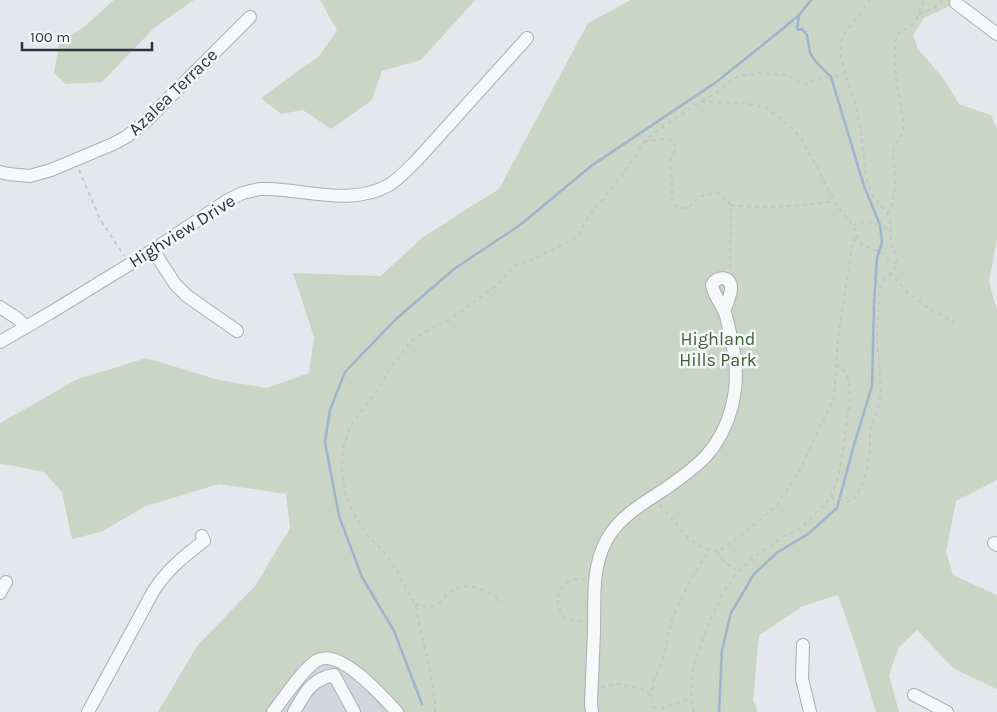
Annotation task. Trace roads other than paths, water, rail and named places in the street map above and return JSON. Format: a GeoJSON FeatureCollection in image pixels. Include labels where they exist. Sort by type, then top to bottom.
{"type":"FeatureCollection","features":[{"type":"Feature","properties":{"kind":"street"},"geometry":{"type":"LineString","coordinates":[[956,3],[997,34]]}},
{"type":"Feature","properties":{"kind":"street","name":"Azalea Terrace"},"geometry":{"type":"LineString","coordinates":[[0,172],[35,175],[113,144],[134,132],[250,17]]}},
{"type":"Feature","properties":{"kind":"street","name":"Highview Drive"},"geometry":{"type":"LineString","coordinates":[[0,342],[153,250],[228,200],[259,189],[280,189],[351,196],[374,192],[389,185],[418,159],[527,38]]}},
{"type":"Feature","properties":{"kind":"street"},"geometry":{"type":"LineString","coordinates":[[153,250],[175,284],[187,296],[237,331]]}},
{"type":"Feature","properties":{"kind":"street"},"geometry":{"type":"LineString","coordinates":[[592,712],[595,580],[601,553],[613,530],[630,513],[685,475],[702,460],[716,443],[726,424],[734,396],[736,371],[734,351],[724,311],[712,285],[716,279],[720,278],[724,278],[731,286],[724,311]]}},
{"type":"Feature","properties":{"kind":"street"},"geometry":{"type":"LineString","coordinates":[[0,307],[26,327]]}},
{"type":"Feature","properties":{"kind":"street"},"geometry":{"type":"LineString","coordinates":[[88,712],[154,590],[175,564],[204,541],[202,536]]}},
{"type":"Feature","properties":{"kind":"street"},"geometry":{"type":"LineString","coordinates":[[803,645],[802,679],[810,712]]}},
{"type":"Feature","properties":{"kind":"street"},"geometry":{"type":"LineString","coordinates":[[273,712],[309,666],[319,659],[329,658],[333,658],[361,676],[397,712]]}},
{"type":"Feature","properties":{"kind":"street"},"geometry":{"type":"LineString","coordinates":[[294,712],[309,688],[324,677],[334,675],[354,712]]}},
{"type":"Feature","properties":{"kind":"street"},"geometry":{"type":"LineString","coordinates":[[914,695],[947,712]]}},
{"type":"Feature","properties":{"kind":"waterway"},"geometry":{"type":"LineString","coordinates":[[422,704],[394,631],[362,577],[339,516],[325,442],[330,410],[345,372],[395,320],[454,269],[520,225],[591,166],[715,83],[799,15],[811,0]]}},
{"type":"Feature","properties":{"kind":"waterway"},"geometry":{"type":"LineString","coordinates":[[719,712],[722,650],[731,613],[754,574],[778,552],[808,534],[837,508],[872,386],[877,258],[882,243],[880,225],[864,186],[831,77],[810,53],[807,35],[802,29],[798,30],[797,28],[799,16]]}},
{"type":"Feature","properties":{"kind":"park label","name":"Highland Hills Park"},"geometry":{"type":"Point","coordinates":[718,349]}}]}
